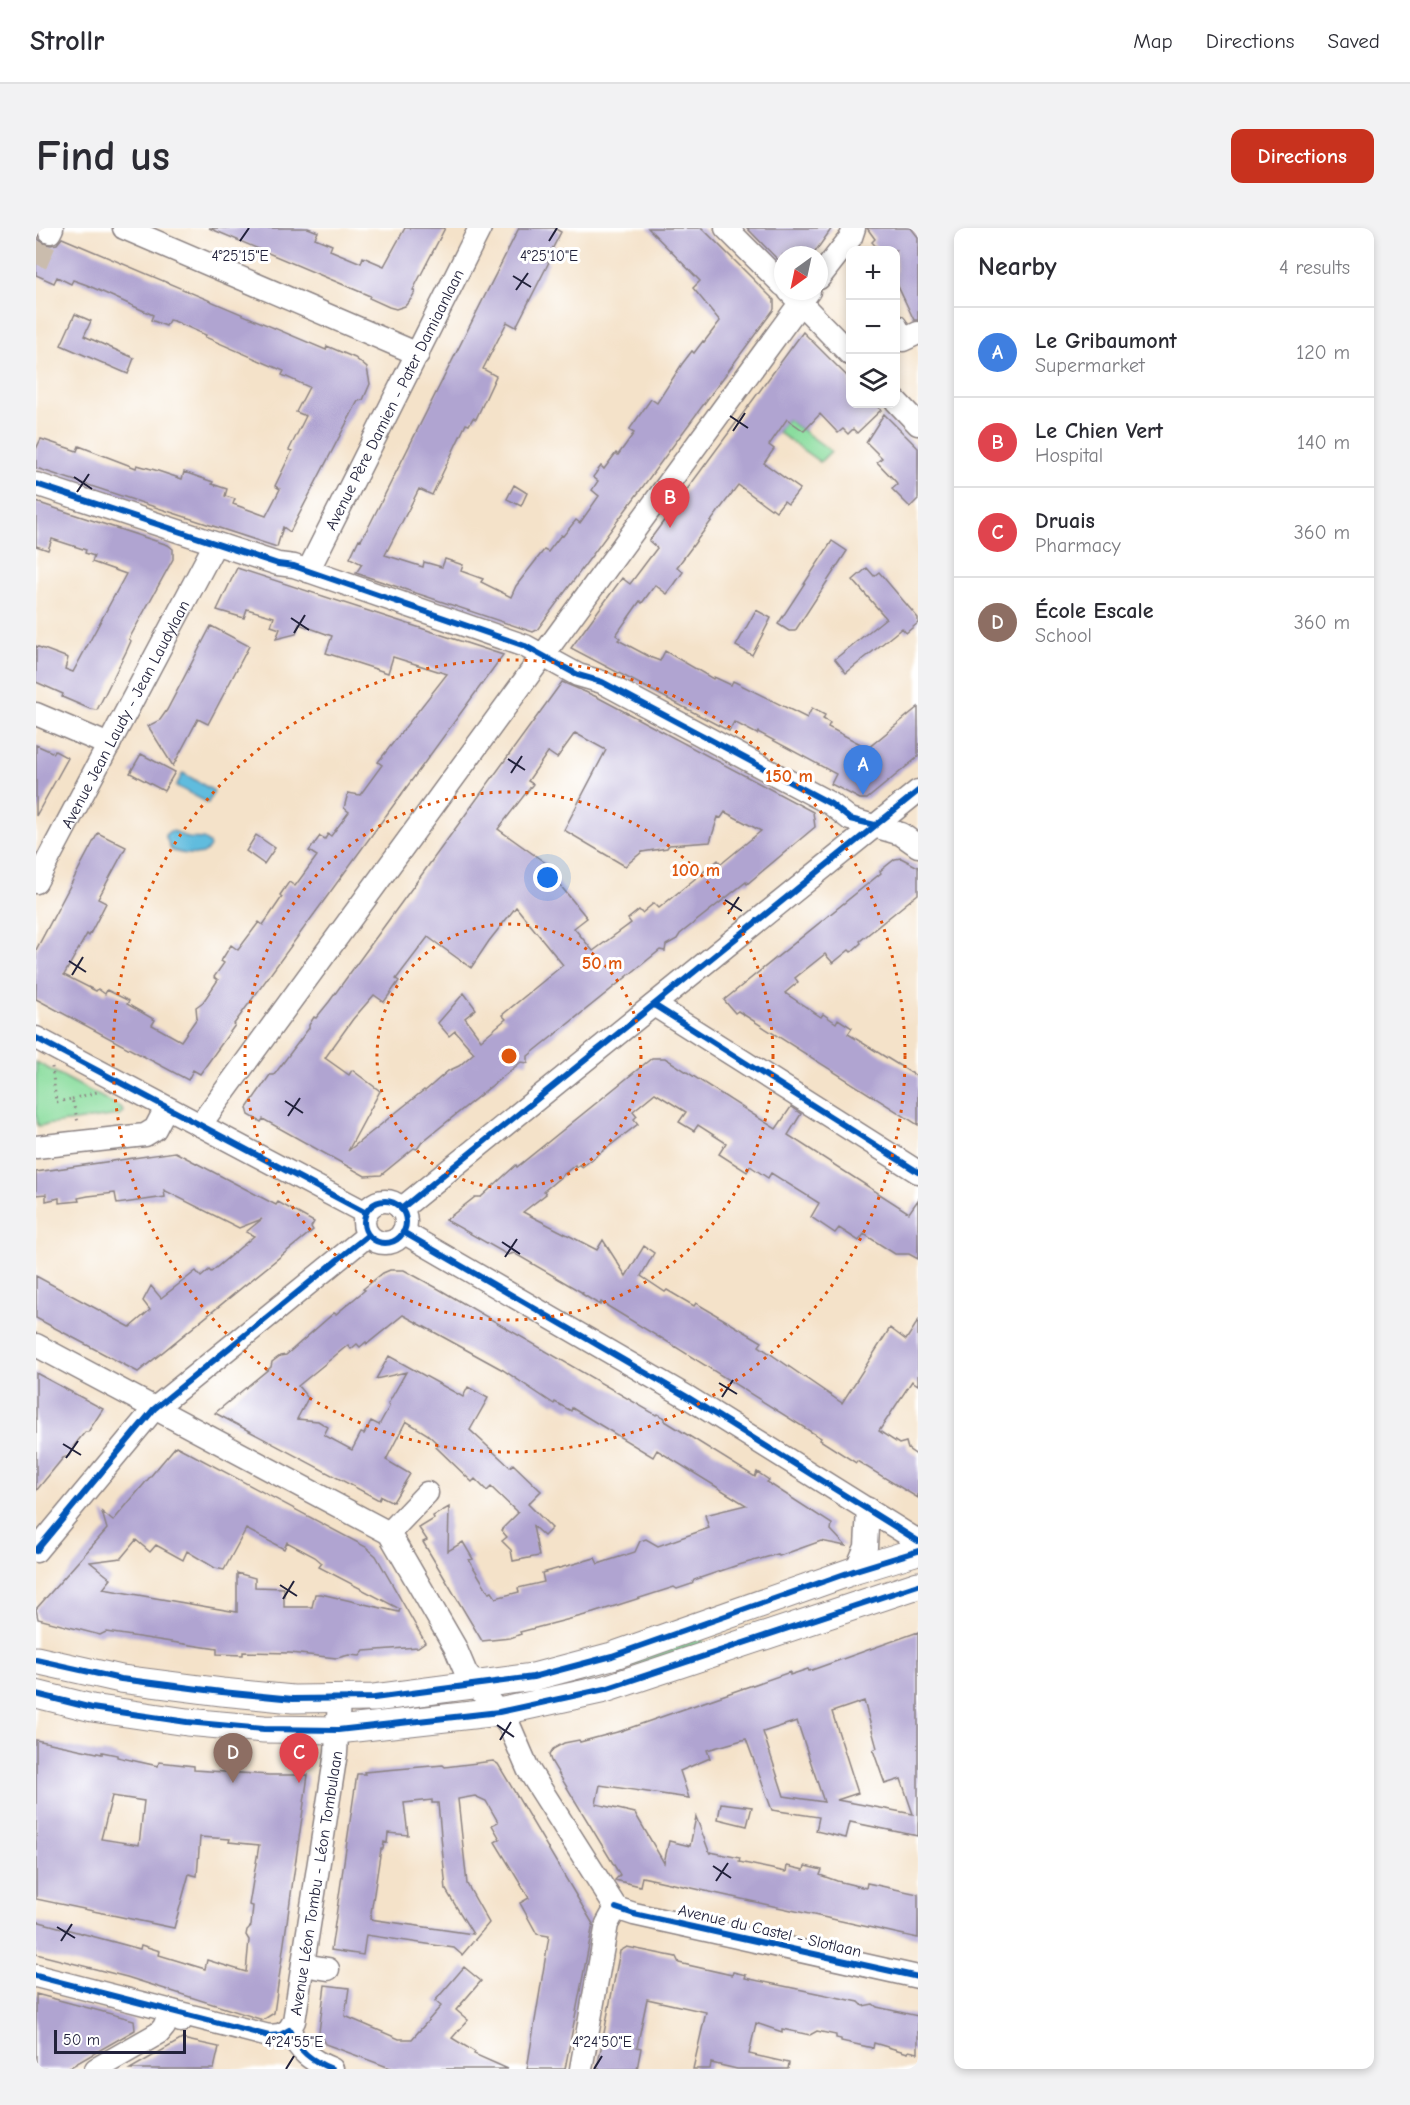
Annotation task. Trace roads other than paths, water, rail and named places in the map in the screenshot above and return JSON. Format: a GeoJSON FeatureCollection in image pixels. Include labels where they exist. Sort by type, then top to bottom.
{"type":"FeatureCollection","features":[{"type":"Feature","properties":{"kind":"main road"},"geometry":{"type":"LineString","coordinates":[[36,1660],[121,1679],[222,1692],[293,1699],[374,1698],[533,1677],[612,1656],[856,1570],[918,1551]]}},
{"type":"Feature","properties":{"kind":"main road"},"geometry":{"type":"LineString","coordinates":[[36,1694],[92,1708],[187,1722],[264,1729],[338,1731],[499,1712],[605,1689],[918,1585]]}},
{"type":"Feature","properties":{"kind":"street"},"geometry":{"type":"LineString","coordinates":[[124,228],[417,354]]}},
{"type":"Feature","properties":{"kind":"street","name":"Avenue Père Damien - Pater Damiaanlaan"},"geometry":{"type":"LineString","coordinates":[[308,571],[480,228]]}},
{"type":"Feature","properties":{"kind":"street"},"geometry":{"type":"LineString","coordinates":[[726,228],[774,276]]}},
{"type":"Feature","properties":{"kind":"street"},"geometry":{"type":"LineString","coordinates":[[828,268],[854,239]]}},
{"type":"Feature","properties":{"kind":"street"},"geometry":{"type":"LineString","coordinates":[[200,1125],[542,655],[795,300]]}},
{"type":"Feature","properties":{"kind":"street"},"geometry":{"type":"LineString","coordinates":[[803,300],[846,349]]}},
{"type":"Feature","properties":{"kind":"street"},"geometry":{"type":"LineString","coordinates":[[900,334],[903,340],[918,333]]}},
{"type":"Feature","properties":{"kind":"street"},"geometry":{"type":"LineString","coordinates":[[900,405],[918,424]]}},
{"type":"Feature","properties":{"kind":"street"},"geometry":{"type":"LineString","coordinates":[[36,484],[215,544],[278,564],[294,566],[514,642],[578,675],[613,687],[831,804],[850,819],[901,834],[918,846]]}},
{"type":"Feature","properties":{"kind":"street","name":"Avenue Jean Laudy - Jean Laudylaan"},"geometry":{"type":"LineString","coordinates":[[36,882],[215,544]]}},
{"type":"Feature","properties":{"kind":"street"},"geometry":{"type":"LineString","coordinates":[[36,714],[109,745]]}},
{"type":"Feature","properties":{"kind":"street"},"geometry":{"type":"LineString","coordinates":[[918,791],[654,1005],[402,1220],[398,1238],[386,1243],[374,1240],[367,1224],[369,1208],[380,1202],[391,1203],[402,1220],[918,1541]]}},
{"type":"Feature","properties":{"kind":"street"},"geometry":{"type":"LineString","coordinates":[[654,1005],[918,1172]]}},
{"type":"Feature","properties":{"kind":"street"},"geometry":{"type":"LineString","coordinates":[[36,1038],[200,1125],[367,1224]]}},
{"type":"Feature","properties":{"kind":"street"},"geometry":{"type":"LineString","coordinates":[[36,1147],[126,1136],[158,1103]]}},
{"type":"Feature","properties":{"kind":"street"},"geometry":{"type":"LineString","coordinates":[[36,1551],[154,1409],[367,1224]]}},
{"type":"Feature","properties":{"kind":"street"},"geometry":{"type":"LineString","coordinates":[[36,1346],[389,1533],[455,1647],[466,1673],[510,1725],[528,1769],[616,1908],[607,1924],[581,2069]]}},
{"type":"Feature","properties":{"kind":"street"},"geometry":{"type":"LineString","coordinates":[[389,1533],[427,1493]]}},
{"type":"Feature","properties":{"kind":"street"},"geometry":{"type":"LineString","coordinates":[[856,1570],[866,1547],[868,1509]]}},
{"type":"Feature","properties":{"kind":"street"},"geometry":{"type":"LineString","coordinates":[[712,1620],[723,1650]]}},
{"type":"Feature","properties":{"kind":"street","name":"Avenue Léon Tombu - Léon Tombulaan"},"geometry":{"type":"LineString","coordinates":[[279,2033],[294,2021],[338,1731],[339,1700]]}},
{"type":"Feature","properties":{"kind":"street","name":"Avenue du Castel - Slotlaan"},"geometry":{"type":"LineString","coordinates":[[616,1908],[634,1914],[918,1977]]}},
{"type":"Feature","properties":{"kind":"street"},"geometry":{"type":"LineString","coordinates":[[303,1965],[328,1969]]}},
{"type":"Feature","properties":{"kind":"street"},"geometry":{"type":"LineString","coordinates":[[36,1976],[171,2011],[229,2032],[279,2033],[314,2062],[332,2069]]}},
{"type":"Feature","properties":{"kind":"street"},"geometry":{"type":"LineString","coordinates":[[96,2069],[159,2033],[171,2011]]}},
{"type":"Feature","properties":{"kind":"water"},"geometry":{"type":"Polygon","coordinates":[[[183,773],[214,791],[208,803],[176,786],[183,773]]]}},
{"type":"Feature","properties":{"kind":"water"},"geometry":{"type":"Polygon","coordinates":[[[170,831],[175,831],[188,838],[203,839],[210,846],[200,855],[171,850],[165,835],[170,831]]]}},
{"type":"Feature","properties":{"kind":"tunnel"},"geometry":{"type":"LineString","coordinates":[[36,264],[50,232]]}},
{"type":"Feature","properties":{"kind":"place","name":"Le Chien Vert"},"geometry":{"type":"Point","coordinates":[670,528]}},
{"type":"Feature","properties":{"kind":"place","name":"Le Gribaumont"},"geometry":{"type":"Point","coordinates":[863,795]}},
{"type":"Feature","properties":{"kind":"place","name":"École Escale"},"geometry":{"type":"Point","coordinates":[233,1783]}},
{"type":"Feature","properties":{"kind":"place","name":"Druais"},"geometry":{"type":"Point","coordinates":[299,1783]}}]}
